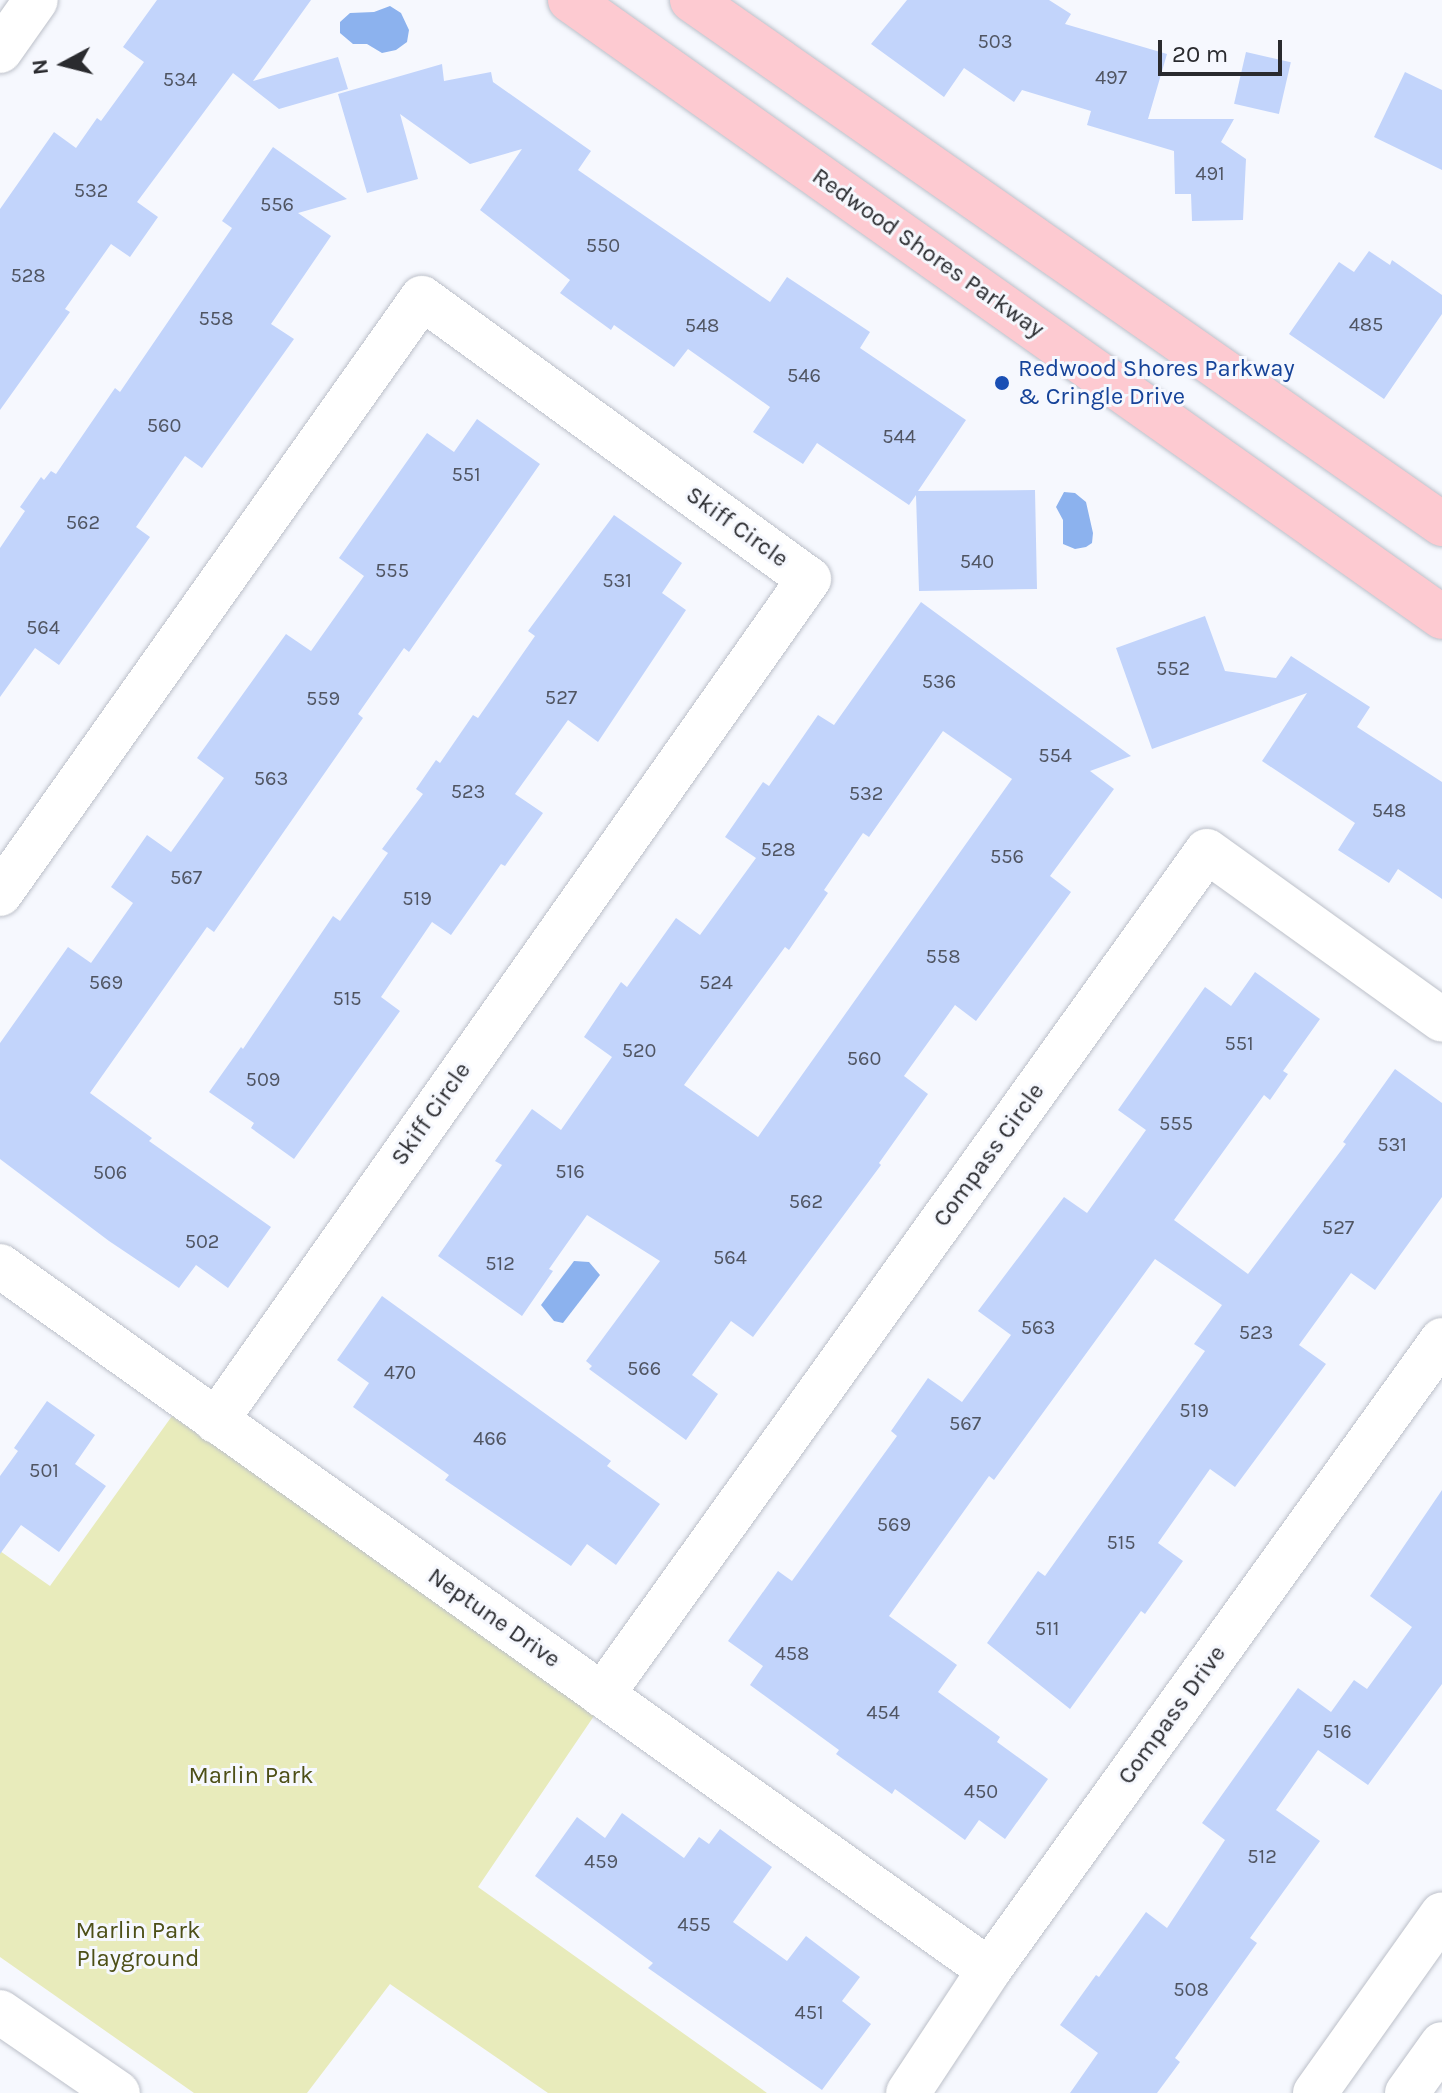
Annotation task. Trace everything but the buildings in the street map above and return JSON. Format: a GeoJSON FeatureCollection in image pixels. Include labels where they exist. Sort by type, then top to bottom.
{"type":"FeatureCollection","features":[{"type":"Feature","properties":{"kind":"main road","name":"Redwood Shores Parkway"},"geometry":{"type":"LineString","coordinates":[[570,0],[1442,617]]}},
{"type":"Feature","properties":{"kind":"main road"},"geometry":{"type":"LineString","coordinates":[[692,0],[1442,524]]}},
{"type":"Feature","properties":{"kind":"street"},"geometry":{"type":"LineString","coordinates":[[0,51],[23,4]]}},
{"type":"Feature","properties":{"kind":"street","name":"Skiff Circle"},"geometry":{"type":"LineString","coordinates":[[0,894],[422,298],[809,579],[216,1421]]}},
{"type":"Feature","properties":{"kind":"street","name":"Compass Circle"},"geometry":{"type":"LineString","coordinates":[[602,1695],[1207,851],[1442,1020]]}},
{"type":"Feature","properties":{"kind":"street","name":"Neptune Drive"},"geometry":{"type":"LineString","coordinates":[[0,1266],[989,1970]]}},
{"type":"Feature","properties":{"kind":"street","name":"Compass Drive"},"geometry":{"type":"LineString","coordinates":[[908,2093],[989,1970],[1442,1340]]}},
{"type":"Feature","properties":{"kind":"street"},"geometry":{"type":"LineString","coordinates":[[1315,2093],[1442,1914]]}},
{"type":"Feature","properties":{"kind":"street"},"geometry":{"type":"LineString","coordinates":[[0,2012],[118,2093]]}},
{"type":"Feature","properties":{"kind":"street"},"geometry":{"type":"LineString","coordinates":[[1407,2093],[1442,2044]]}},
{"type":"Feature","properties":{"kind":"green space","name":"Marlin Park"},"geometry":{"type":"Polygon","coordinates":[[[172,1416],[596,1713],[478,1887],[767,2093],[548,2093],[390,1984],[307,2093],[194,2093],[0,1957],[0,1551],[50,1586],[172,1416]]]}},
{"type":"Feature","properties":{"kind":"water"},"geometry":{"type":"Polygon","coordinates":[[[390,6],[401,13],[409,30],[407,42],[396,50],[382,53],[367,44],[353,44],[340,33],[340,22],[350,13],[374,12],[390,6]]]}},
{"type":"Feature","properties":{"kind":"water"},"geometry":{"type":"Polygon","coordinates":[[[1064,492],[1075,493],[1086,502],[1093,533],[1092,543],[1086,547],[1075,549],[1063,544],[1063,520],[1056,507],[1064,492]]]}},
{"type":"Feature","properties":{"kind":"water"},"geometry":{"type":"Polygon","coordinates":[[[574,1261],[589,1262],[600,1275],[563,1323],[554,1321],[541,1305],[574,1261]]]}},
{"type":"Feature","properties":{"kind":"place","name":"Redwood Shores Parkway & Cringle Drive"},"geometry":{"type":"Point","coordinates":[1002,383]}},
{"type":"Feature","properties":{"kind":"park label","name":"Marlin Park Playground"},"geometry":{"type":"Point","coordinates":[138,1945]}}]}
